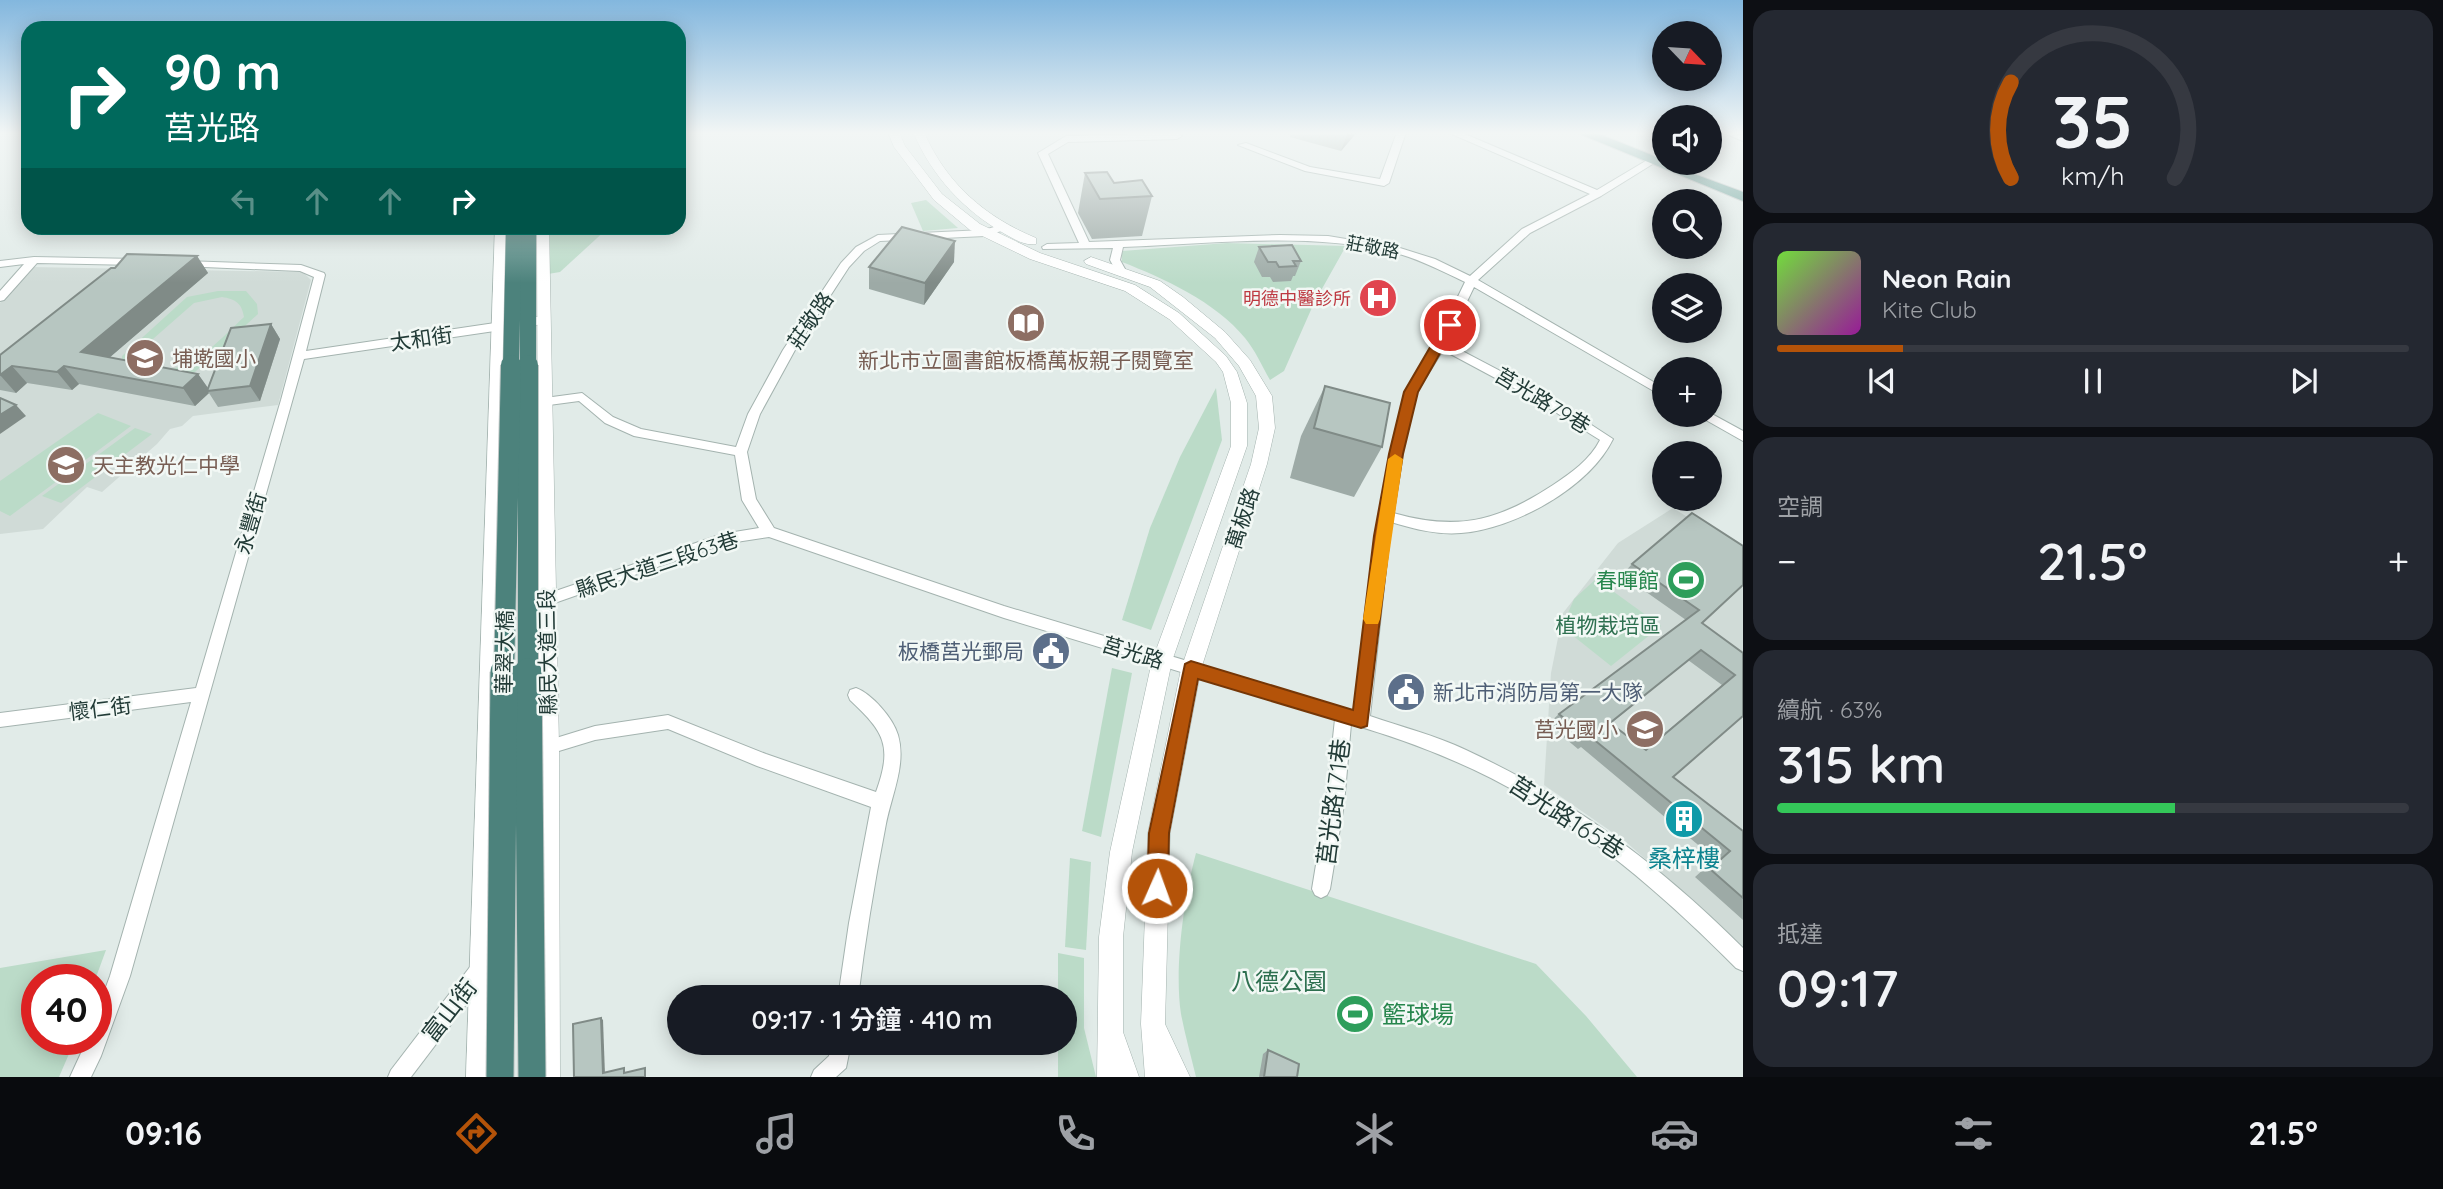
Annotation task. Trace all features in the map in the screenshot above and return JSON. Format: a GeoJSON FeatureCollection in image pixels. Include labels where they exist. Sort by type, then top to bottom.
{"type":"FeatureCollection","features":[{"type":"Feature","properties":{"kind":"highway","name":"華翠大橋"},"geometry":{"type":"LineString","coordinates":[[500,1077],[503,708],[514,235]]}},
{"type":"Feature","properties":{"kind":"highway","name":"華翠大橋"},"geometry":{"type":"LineString","coordinates":[[528,235],[528,737],[532,1077]]}},
{"type":"Feature","properties":{"kind":"main road"},"geometry":{"type":"LineString","coordinates":[[1714,182],[1743,197]]}},
{"type":"Feature","properties":{"kind":"street","name":"萬板路"},"geometry":{"type":"LineString","coordinates":[[926,182],[938,197],[985,233],[1035,256],[1130,288],[1174,316],[1202,340],[1230,372],[1239,403],[1239,446],[1163,661],[1139,759],[1121,852],[1111,937],[1110,1077]]}},
{"type":"Feature","properties":{"kind":"street","name":"萬板路"},"geometry":{"type":"LineString","coordinates":[[949,182],[1017,236],[1121,269],[1155,284],[1220,335],[1245,363],[1265,396],[1267,428],[1259,464],[1191,669],[1159,833],[1153,1024],[1177,1077]]}},
{"type":"Feature","properties":{"kind":"street"},"geometry":{"type":"LineString","coordinates":[[1056,182],[1085,245]]}},
{"type":"Feature","properties":{"kind":"street"},"geometry":{"type":"LineString","coordinates":[[1570,182],[1598,194]]}},
{"type":"Feature","properties":{"kind":"street"},"geometry":{"type":"LineString","coordinates":[[1352,718],[1396,454],[1411,392],[1440,344],[1471,281],[1526,231],[1617,182]]}},
{"type":"Feature","properties":{"kind":"street","name":"莊敬路"},"geometry":{"type":"LineString","coordinates":[[769,532],[749,500],[741,452],[754,414],[789,350],[845,265],[860,249],[878,238],[985,233],[1004,227]]}},
{"type":"Feature","properties":{"kind":"street"},"geometry":{"type":"LineString","coordinates":[[479,1077],[501,235]]}},
{"type":"Feature","properties":{"kind":"street","name":"縣民大道三段"},"geometry":{"type":"LineString","coordinates":[[543,235],[549,747],[547,1077]]}},
{"type":"Feature","properties":{"kind":"street","name":"莊敬路"},"geometry":{"type":"LineString","coordinates":[[1047,247],[1211,239],[1328,239],[1396,250],[1431,261],[1471,281],[1652,386]]}},
{"type":"Feature","properties":{"kind":"street"},"geometry":{"type":"LineString","coordinates":[[1119,244],[1115,260],[1121,269]]}},
{"type":"Feature","properties":{"kind":"street"},"geometry":{"type":"LineString","coordinates":[[0,298],[34,260]]}},
{"type":"Feature","properties":{"kind":"street"},"geometry":{"type":"LineString","coordinates":[[0,264],[34,260],[145,263]]}},
{"type":"Feature","properties":{"kind":"street","name":"永豐街"},"geometry":{"type":"LineString","coordinates":[[80,1077],[91,1056],[120,976],[320,275],[301,268],[169,264]]}},
{"type":"Feature","properties":{"kind":"street","name":"太和街"},"geometry":{"type":"LineString","coordinates":[[298,356],[543,320]]}},
{"type":"Feature","properties":{"kind":"street","name":"莒光路79巷"},"geometry":{"type":"LineString","coordinates":[[1387,516],[1407,523],[1454,530],[1511,518],[1584,470],[1601,452],[1607,439],[1540,397],[1440,344]]}},
{"type":"Feature","properties":{"kind":"street"},"geometry":{"type":"LineString","coordinates":[[495,410],[582,397],[609,420],[638,433],[741,452]]}},
{"type":"Feature","properties":{"kind":"street"},"geometry":{"type":"LineString","coordinates":[[1722,425],[1743,437]]}},
{"type":"Feature","properties":{"kind":"street","name":"莒光路"},"geometry":{"type":"LineString","coordinates":[[769,532],[904,579],[1352,718]]}},
{"type":"Feature","properties":{"kind":"street","name":"縣民大道三段63巷"},"geometry":{"type":"LineString","coordinates":[[546,600],[722,539],[769,532]]}},
{"type":"Feature","properties":{"kind":"street","name":"懷仁街"},"geometry":{"type":"LineString","coordinates":[[0,720],[200,695]]}},
{"type":"Feature","properties":{"kind":"street"},"geometry":{"type":"LineString","coordinates":[[850,985],[858,923],[881,802],[891,774],[890,735],[881,719],[856,695]]}},
{"type":"Feature","properties":{"kind":"street","name":"莒光路171巷"},"geometry":{"type":"LineString","coordinates":[[1321,889],[1352,718]]}},
{"type":"Feature","properties":{"kind":"street","name":"莒光路165巷"},"geometry":{"type":"LineString","coordinates":[[1352,718],[1458,754],[1539,796],[1628,856],[1743,961]]}},
{"type":"Feature","properties":{"kind":"street"},"geometry":{"type":"LineString","coordinates":[[549,747],[595,733],[668,722],[881,802]]}},
{"type":"Feature","properties":{"kind":"street","name":"富山街"},"geometry":{"type":"LineString","coordinates":[[398,1077],[482,969],[546,933]]}},
{"type":"Feature","properties":{"kind":"street"},"geometry":{"type":"LineString","coordinates":[[1153,1024],[1158,1077]]}},
{"type":"Feature","properties":{"kind":"street"},"geometry":{"type":"LineString","coordinates":[[1111,1028],[1126,1077]]}},
{"type":"Feature","properties":{"kind":"street"},"geometry":{"type":"LineString","coordinates":[[821,1077],[839,1061],[840,1055]]}},
{"type":"Feature","properties":{"kind":"shaded area","name":"埔墘國小"},"geometry":{"type":"Polygon","coordinates":[[[31,267],[303,272],[311,280],[278,405],[193,416],[182,426],[170,429],[157,444],[102,492],[87,487],[43,529],[0,534],[0,303],[31,267]]]}},
{"type":"Feature","properties":{"kind":"shaded area","name":"莒光國小"},"geometry":{"type":"Polygon","coordinates":[[[1668,511],[1678,511],[1743,552],[1743,946],[1625,841],[1544,785],[1551,673],[1563,613],[1618,543],[1668,511]]]}},
{"type":"Feature","properties":{"kind":"green space"},"geometry":{"type":"Polygon","coordinates":[[[926,200],[958,228],[923,231],[911,203],[926,200]]]}},
{"type":"Feature","properties":{"kind":"green space"},"geometry":{"type":"Polygon","coordinates":[[[548,235],[600,235],[560,272],[548,274],[548,235]]]}},
{"type":"Feature","properties":{"kind":"green space"},"geometry":{"type":"Polygon","coordinates":[[[1227,243],[1346,246],[1314,303],[1284,371],[1270,380],[1249,343],[1219,313],[1171,284],[1122,262],[1122,251],[1227,243]]]}},
{"type":"Feature","properties":{"kind":"green space"},"geometry":{"type":"Polygon","coordinates":[[[218,291],[246,291],[257,304],[258,314],[183,383],[122,362],[122,356],[187,297],[218,291]],[[222,297],[194,303],[137,353],[138,362],[153,369],[168,369],[182,366],[209,349],[244,317],[240,305],[222,297]]]}},
{"type":"Feature","properties":{"kind":"green space"},"geometry":{"type":"Polygon","coordinates":[[[1216,388],[1222,440],[1151,630],[1122,620],[1150,528],[1180,457],[1216,388]]]}},
{"type":"Feature","properties":{"kind":"green space"},"geometry":{"type":"Polygon","coordinates":[[[98,413],[131,426],[10,516],[0,511],[0,481],[98,413]]]}},
{"type":"Feature","properties":{"kind":"green space"},"geometry":{"type":"Polygon","coordinates":[[[135,428],[152,434],[61,503],[42,496],[135,428]]]}},
{"type":"Feature","properties":{"kind":"green space","name":"植物栽培區"},"geometry":{"type":"Polygon","coordinates":[[[1596,579],[1661,626],[1611,666],[1562,627],[1574,599],[1596,579]]]}},
{"type":"Feature","properties":{"kind":"green space"},"geometry":{"type":"Polygon","coordinates":[[[1112,668],[1132,673],[1101,837],[1082,831],[1112,668]]]}},
{"type":"Feature","properties":{"kind":"green space","name":"八德公園"},"geometry":{"type":"Polygon","coordinates":[[[1196,853],[1536,964],[1586,1016],[1637,1077],[1196,1077],[1181,1014],[1179,976],[1184,912],[1196,853]]]}},
{"type":"Feature","properties":{"kind":"green space"},"geometry":{"type":"Polygon","coordinates":[[[1070,858],[1091,862],[1086,950],[1065,947],[1070,858]]]}},
{"type":"Feature","properties":{"kind":"green space"},"geometry":{"type":"Polygon","coordinates":[[[106,950],[101,964],[24,964],[106,950]]]}},
{"type":"Feature","properties":{"kind":"green space"},"geometry":{"type":"Polygon","coordinates":[[[1058,953],[1084,958],[1084,1028],[1096,1077],[1058,1077],[1058,1055],[1077,1055],[1077,985],[1058,985],[1058,953]]]}},
{"type":"Feature","properties":{"kind":"green space"},"geometry":{"type":"Polygon","coordinates":[[[21,964],[21,1055],[69,1055],[59,1077],[0,1077],[0,968],[21,964]]]}},
{"type":"Feature","properties":{"kind":"building"},"geometry":{"type":"Polygon","coordinates":[[[1090,182],[1143,182],[1152,196],[1100,199],[1090,182]]]}},
{"type":"Feature","properties":{"kind":"building"},"geometry":{"type":"Polygon","coordinates":[[[902,227],[955,241],[925,283],[869,267],[902,227]]]}},
{"type":"Feature","properties":{"kind":"building"},"geometry":{"type":"Polygon","coordinates":[[[1292,245],[1301,261],[1293,261],[1296,266],[1279,267],[1276,262],[1268,262],[1259,247],[1292,245]]]}},
{"type":"Feature","properties":{"kind":"building"},"geometry":{"type":"Polygon","coordinates":[[[127,254],[197,256],[81,352],[198,374],[183,388],[64,366],[57,372],[12,366],[0,375],[0,355],[111,268],[115,268],[127,254]]]}},
{"type":"Feature","properties":{"kind":"building"},"geometry":{"type":"Polygon","coordinates":[[[271,324],[250,386],[207,391],[231,328],[271,324]]]}},
{"type":"Feature","properties":{"kind":"building"},"geometry":{"type":"Polygon","coordinates":[[[1325,386],[1390,403],[1382,447],[1314,428],[1325,386]]]}},
{"type":"Feature","properties":{"kind":"building"},"geometry":{"type":"Polygon","coordinates":[[[0,398],[16,405],[0,415],[0,398]]]}},
{"type":"Feature","properties":{"kind":"building"},"geometry":{"type":"Polygon","coordinates":[[[1692,513],[1743,546],[1743,585],[1702,623],[1743,653],[1743,716],[1673,777],[1743,831],[1743,898],[1710,869],[1730,851],[1559,714],[1699,610],[1632,564],[1692,513]],[[1701,650],[1610,723],[1646,750],[1735,675],[1701,650]]]}},
{"type":"Feature","properties":{"kind":"building"},"geometry":{"type":"Polygon","coordinates":[[[601,1018],[603,1073],[624,1068],[624,1073],[645,1068],[645,1077],[574,1077],[573,1024],[601,1018]]]}},
{"type":"Feature","properties":{"kind":"building"},"geometry":{"type":"Polygon","coordinates":[[[1268,1050],[1299,1064],[1297,1077],[1264,1077],[1268,1050]]]}},
{"type":"Feature","properties":{"kind":"slow traffic"},"geometry":{"type":"LineString","coordinates":[[1372,619],[1395,459]]}},
{"type":"Feature","properties":{"kind":"place","name":"明德中醫診所"},"geometry":{"type":"Point","coordinates":[1378,298]}},
{"type":"Feature","properties":{"kind":"place","name":"新北市立圖書館板橋萬板親子閱覽室"},"geometry":{"type":"Point","coordinates":[1026,323]}},
{"type":"Feature","properties":{"kind":"place","name":"埔墘國小"},"geometry":{"type":"Point","coordinates":[145,358]}},
{"type":"Feature","properties":{"kind":"place","name":"天主教光仁中學"},"geometry":{"type":"Point","coordinates":[66,465]}},
{"type":"Feature","properties":{"kind":"place","name":"春暉館"},"geometry":{"type":"Point","coordinates":[1686,580]}},
{"type":"Feature","properties":{"kind":"place","name":"板橋莒光郵局"},"geometry":{"type":"Point","coordinates":[1051,651]}},
{"type":"Feature","properties":{"kind":"place","name":"新北市消防局第一大隊"},"geometry":{"type":"Point","coordinates":[1406,692]}},
{"type":"Feature","properties":{"kind":"place","name":"莒光國小"},"geometry":{"type":"Point","coordinates":[1645,729]}},
{"type":"Feature","properties":{"kind":"place","name":"桑梓樓"},"geometry":{"type":"Point","coordinates":[1684,819]}},
{"type":"Feature","properties":{"kind":"place","name":"籃球場"},"geometry":{"type":"Point","coordinates":[1355,1014]}},
{"type":"Feature","properties":{"kind":"route"},"geometry":{"type":"LineString","coordinates":[[1157,888],[1159,833],[1191,669],[1361,720],[1382,536],[1396,454],[1411,392],[1450,325]]}}]}
